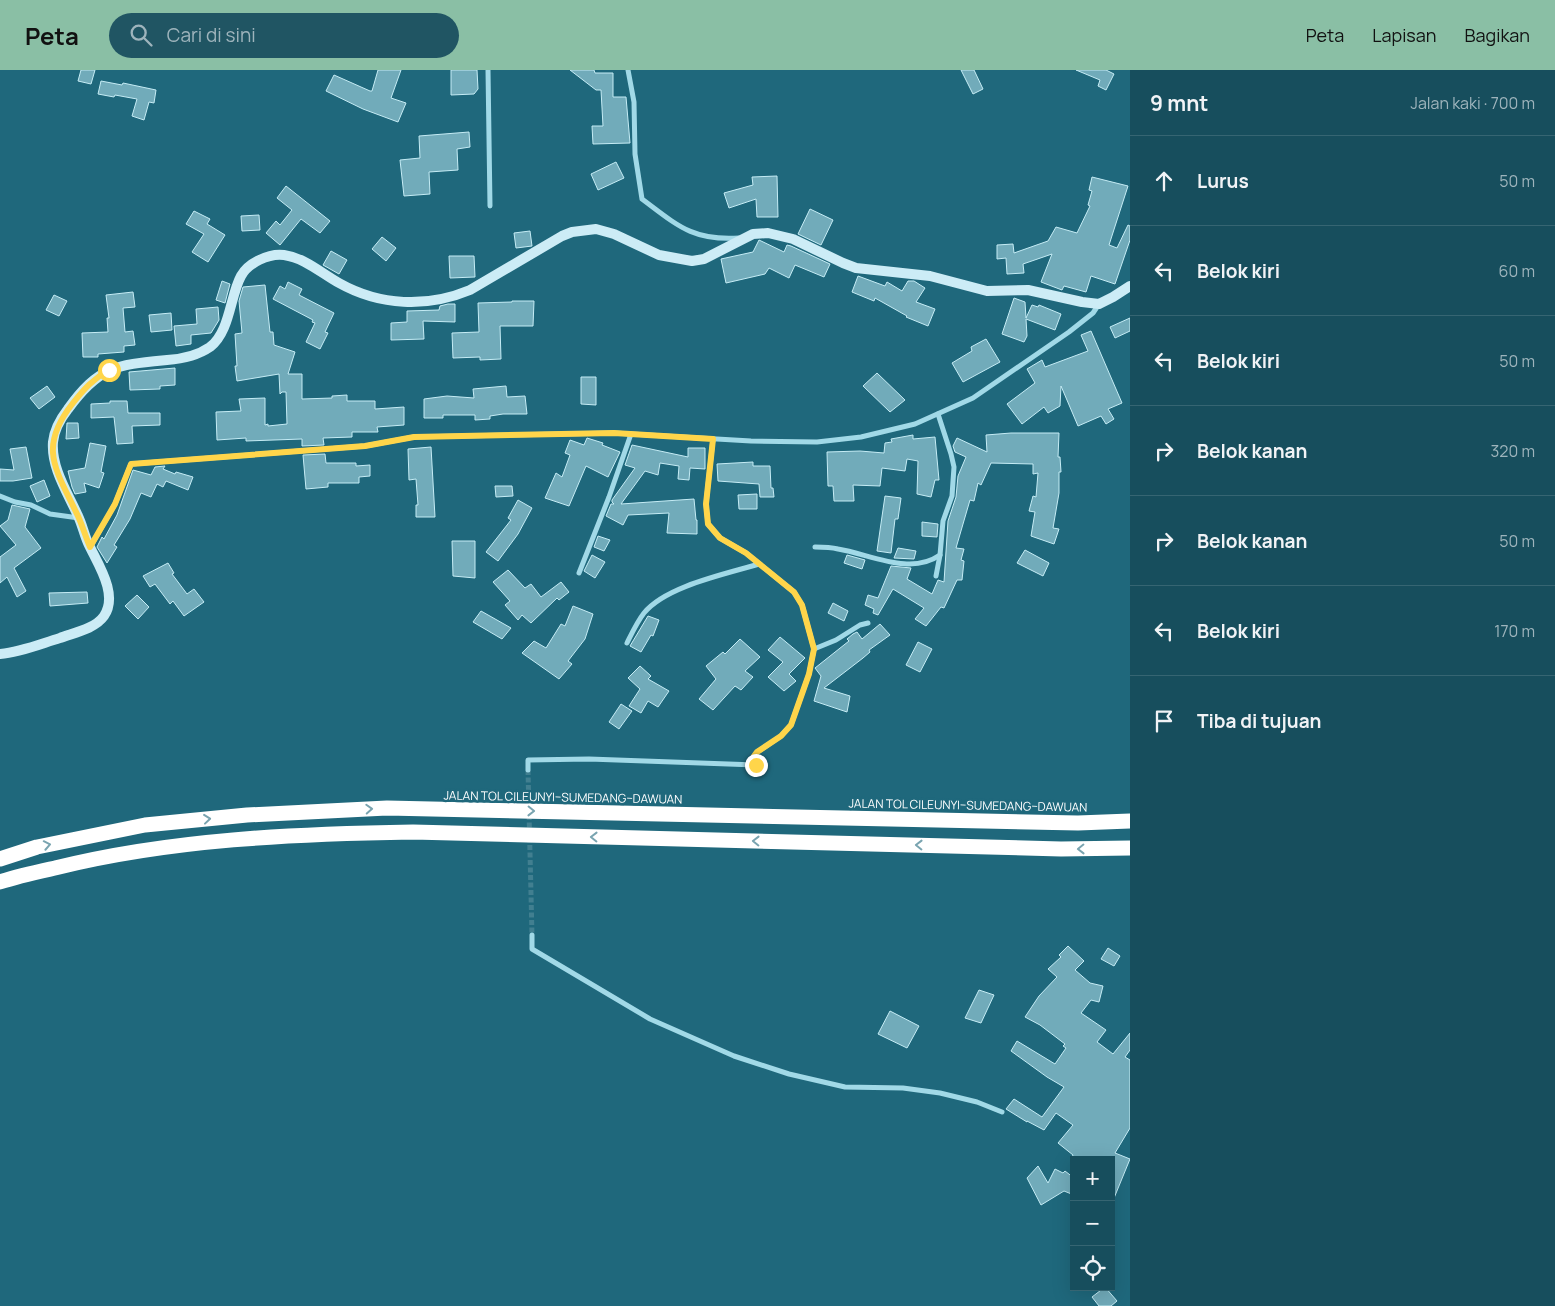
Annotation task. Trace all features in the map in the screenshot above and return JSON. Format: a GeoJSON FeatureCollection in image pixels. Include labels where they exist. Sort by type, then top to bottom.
{"type":"FeatureCollection","features":[{"type":"Feature","properties":{"kind":"highway","name":"JALAN TOL CILEUNYI–SUMEDANG–DAWUAN"},"geometry":{"type":"LineString","coordinates":[[0,859],[36,847],[145,826],[247,815],[387,808],[1068,822],[1130,821]]}},
{"type":"Feature","properties":{"kind":"highway"},"geometry":{"type":"LineString","coordinates":[[0,882],[87,860],[160,848],[247,839],[338,834],[413,832],[1061,849],[1130,848]]}},
{"type":"Feature","properties":{"kind":"main road"},"geometry":{"type":"LineString","coordinates":[[0,654],[34,647],[90,627],[104,617],[107,607],[107,586],[104,573],[90,547],[80,518],[57,471],[52,449],[53,439],[58,426],[67,410],[86,386],[96,377],[109,370],[132,364],[180,359],[193,356],[211,347],[228,318],[241,276],[260,260],[271,256],[284,255],[312,266],[340,283],[366,295],[414,302],[431,302],[456,296],[470,290],[562,236],[572,232],[596,229],[614,234],[660,255],[692,261],[711,256],[744,237],[768,233],[793,239],[843,263],[870,270],[930,276],[987,291],[1028,290],[1099,304],[1113,298],[1130,286]]}},
{"type":"Feature","properties":{"kind":"street"},"geometry":{"type":"LineString","coordinates":[[488,70],[490,206]]}},
{"type":"Feature","properties":{"kind":"street"},"geometry":{"type":"LineString","coordinates":[[628,70],[634,102],[635,154],[642,199],[691,233],[718,239],[744,237]]}},
{"type":"Feature","properties":{"kind":"street"},"geometry":{"type":"LineString","coordinates":[[90,547],[115,504],[131,464],[365,446],[414,437],[631,434],[818,442],[862,437],[915,424],[973,398],[1069,332],[1093,313],[1099,304]]}},
{"type":"Feature","properties":{"kind":"street"},"geometry":{"type":"LineString","coordinates":[[936,576],[943,520],[952,496],[954,467],[938,414]]}},
{"type":"Feature","properties":{"kind":"street"},"geometry":{"type":"LineString","coordinates":[[579,573],[631,434]]}},
{"type":"Feature","properties":{"kind":"street"},"geometry":{"type":"LineString","coordinates":[[528,770],[528,760],[756,765],[754,756],[757,752],[781,736],[791,725],[809,674],[814,649],[807,621],[794,592],[746,553],[720,538],[708,524],[706,504],[713,439]]}},
{"type":"Feature","properties":{"kind":"street"},"geometry":{"type":"LineString","coordinates":[[0,496],[15,502],[31,505],[50,514],[80,518]]}},
{"type":"Feature","properties":{"kind":"street"},"geometry":{"type":"LineString","coordinates":[[815,547],[839,549],[890,562],[921,562],[932,560],[940,555]]}},
{"type":"Feature","properties":{"kind":"street"},"geometry":{"type":"LineString","coordinates":[[627,643],[643,614],[656,600],[682,588],[759,564]]}},
{"type":"Feature","properties":{"kind":"street"},"geometry":{"type":"LineString","coordinates":[[814,649],[836,640],[860,625],[868,623]]}},
{"type":"Feature","properties":{"kind":"street"},"geometry":{"type":"LineString","coordinates":[[532,935],[532,949],[642,1014],[734,1056],[789,1074],[845,1087],[903,1088],[940,1093],[976,1102],[1002,1112]]}},
{"type":"Feature","properties":{"kind":"building"},"geometry":{"type":"Polygon","coordinates":[[[81,70],[95,70],[91,84],[78,81],[81,70]]]}},
{"type":"Feature","properties":{"kind":"building"},"geometry":{"type":"Polygon","coordinates":[[[378,70],[401,70],[391,98],[406,103],[398,122],[363,109],[326,91],[334,75],[372,91],[378,70]]]}},
{"type":"Feature","properties":{"kind":"building"},"geometry":{"type":"Polygon","coordinates":[[[451,70],[477,70],[478,89],[474,94],[451,95],[451,70]]]}},
{"type":"Feature","properties":{"kind":"building"},"geometry":{"type":"Polygon","coordinates":[[[570,70],[594,70],[595,73],[613,73],[613,97],[626,97],[630,143],[593,144],[592,126],[603,126],[601,90],[596,90],[570,70]]]}},
{"type":"Feature","properties":{"kind":"building"},"geometry":{"type":"Polygon","coordinates":[[[961,70],[974,70],[983,89],[973,94],[961,70]]]}},
{"type":"Feature","properties":{"kind":"building"},"geometry":{"type":"Polygon","coordinates":[[[1076,70],[1106,70],[1114,74],[1106,90],[1098,86],[1100,80],[1076,70]]]}},
{"type":"Feature","properties":{"kind":"building"},"geometry":{"type":"Polygon","coordinates":[[[101,81],[122,85],[123,83],[156,90],[154,103],[149,102],[144,120],[132,116],[137,99],[98,94],[101,81]]]}},
{"type":"Feature","properties":{"kind":"building"},"geometry":{"type":"Polygon","coordinates":[[[469,132],[470,147],[457,149],[458,170],[429,172],[430,194],[404,196],[400,160],[420,158],[419,136],[469,132]]]}},
{"type":"Feature","properties":{"kind":"building"},"geometry":{"type":"Polygon","coordinates":[[[616,162],[624,178],[598,190],[591,174],[616,162]]]}},
{"type":"Feature","properties":{"kind":"building"},"geometry":{"type":"Polygon","coordinates":[[[777,176],[778,217],[757,217],[756,199],[729,208],[724,193],[753,185],[752,177],[777,176]]]}},
{"type":"Feature","properties":{"kind":"building"},"geometry":{"type":"Polygon","coordinates":[[[1092,177],[1128,186],[1109,245],[1117,248],[1128,225],[1130,226],[1130,240],[1115,284],[1091,276],[1086,292],[1064,286],[1062,290],[1041,282],[1052,254],[1023,264],[1024,273],[1007,274],[1006,258],[997,259],[997,245],[1013,244],[1014,253],[1048,241],[1056,227],[1077,233],[1090,206],[1088,205],[1092,191],[1089,190],[1092,177]]]}},
{"type":"Feature","properties":{"kind":"building"},"geometry":{"type":"Polygon","coordinates":[[[286,186],[330,221],[320,233],[301,219],[280,245],[266,233],[276,221],[280,225],[292,210],[277,198],[286,186]]]}},
{"type":"Feature","properties":{"kind":"building"},"geometry":{"type":"Polygon","coordinates":[[[810,209],[833,220],[821,245],[798,234],[810,209]]]}},
{"type":"Feature","properties":{"kind":"building"},"geometry":{"type":"Polygon","coordinates":[[[194,211],[210,219],[207,224],[225,235],[208,262],[192,252],[204,234],[186,224],[194,211]]]}},
{"type":"Feature","properties":{"kind":"building"},"geometry":{"type":"Polygon","coordinates":[[[259,215],[260,230],[242,231],[241,216],[259,215]]]}},
{"type":"Feature","properties":{"kind":"building"},"geometry":{"type":"Polygon","coordinates":[[[530,231],[532,246],[516,248],[514,233],[530,231]]]}},
{"type":"Feature","properties":{"kind":"building"},"geometry":{"type":"Polygon","coordinates":[[[382,237],[396,248],[386,261],[372,249],[382,237]]]}},
{"type":"Feature","properties":{"kind":"building"},"geometry":{"type":"Polygon","coordinates":[[[759,240],[784,252],[787,245],[791,246],[830,264],[824,277],[795,265],[789,278],[769,268],[765,274],[726,283],[721,259],[753,252],[759,240]]]}},
{"type":"Feature","properties":{"kind":"building"},"geometry":{"type":"Polygon","coordinates":[[[331,251],[347,260],[339,274],[323,265],[331,251]]]}},
{"type":"Feature","properties":{"kind":"building"},"geometry":{"type":"Polygon","coordinates":[[[449,256],[474,256],[475,277],[450,278],[449,256]]]}},
{"type":"Feature","properties":{"kind":"building"},"geometry":{"type":"Polygon","coordinates":[[[858,276],[885,286],[887,282],[902,291],[908,281],[914,281],[925,288],[916,302],[935,309],[928,326],[906,317],[875,298],[874,301],[852,292],[858,276]]]}},
{"type":"Feature","properties":{"kind":"building"},"geometry":{"type":"Polygon","coordinates":[[[222,281],[230,284],[225,303],[216,300],[222,281]]]}},
{"type":"Feature","properties":{"kind":"building"},"geometry":{"type":"Polygon","coordinates":[[[288,282],[302,289],[299,295],[334,313],[325,332],[328,333],[320,349],[306,342],[315,323],[312,322],[313,320],[273,299],[280,286],[285,289],[288,282]]]}},
{"type":"Feature","properties":{"kind":"building"},"geometry":{"type":"Polygon","coordinates":[[[265,285],[270,332],[273,332],[274,345],[295,352],[288,374],[302,374],[302,399],[332,398],[332,396],[347,395],[347,401],[375,401],[375,409],[404,407],[404,425],[377,427],[378,432],[352,432],[352,437],[323,438],[324,445],[302,446],[302,439],[246,441],[246,438],[217,440],[216,412],[241,411],[239,399],[265,398],[265,425],[287,424],[286,392],[280,394],[279,374],[237,381],[235,334],[242,333],[239,301],[243,287],[265,285]]]}},
{"type":"Feature","properties":{"kind":"building"},"geometry":{"type":"Polygon","coordinates":[[[133,292],[135,307],[123,308],[125,332],[133,331],[135,345],[124,346],[124,352],[98,354],[98,357],[83,357],[82,333],[108,332],[107,318],[109,318],[106,295],[133,292]]]}},
{"type":"Feature","properties":{"kind":"building"},"geometry":{"type":"Polygon","coordinates":[[[54,295],[67,301],[59,316],[46,310],[54,295]]]}},
{"type":"Feature","properties":{"kind":"building"},"geometry":{"type":"Polygon","coordinates":[[[1014,298],[1025,302],[1026,318],[1032,305],[1038,307],[1039,305],[1061,314],[1055,330],[1026,319],[1027,336],[1024,342],[1002,334],[1014,298]]]}},
{"type":"Feature","properties":{"kind":"building"},"geometry":{"type":"Polygon","coordinates":[[[534,301],[533,326],[500,326],[501,359],[480,360],[480,357],[453,358],[452,333],[479,332],[478,303],[534,301]]]}},
{"type":"Feature","properties":{"kind":"building"},"geometry":{"type":"Polygon","coordinates":[[[455,304],[455,322],[423,321],[424,339],[391,340],[391,323],[407,322],[407,311],[439,310],[440,306],[455,304]]]}},
{"type":"Feature","properties":{"kind":"building"},"geometry":{"type":"Polygon","coordinates":[[[218,307],[219,320],[211,333],[191,335],[191,344],[176,346],[174,326],[197,324],[196,309],[218,307]]]}},
{"type":"Feature","properties":{"kind":"building"},"geometry":{"type":"Polygon","coordinates":[[[171,313],[172,330],[151,332],[149,315],[171,313]]]}},
{"type":"Feature","properties":{"kind":"building"},"geometry":{"type":"Polygon","coordinates":[[[1130,318],[1130,331],[1115,338],[1110,327],[1130,318]]]}},
{"type":"Feature","properties":{"kind":"building"},"geometry":{"type":"Polygon","coordinates":[[[1091,331],[1122,403],[1108,409],[1114,419],[1106,424],[1101,416],[1078,426],[1061,386],[1060,406],[1048,413],[1044,407],[1022,424],[1007,404],[1035,383],[1027,369],[1042,360],[1045,367],[1088,351],[1081,335],[1091,331]]]}},
{"type":"Feature","properties":{"kind":"building"},"geometry":{"type":"Polygon","coordinates":[[[986,339],[1000,362],[963,382],[952,363],[972,351],[971,347],[986,339]]]}},
{"type":"Feature","properties":{"kind":"building"},"geometry":{"type":"Polygon","coordinates":[[[175,368],[175,385],[160,386],[160,389],[130,390],[129,372],[175,368]]]}},
{"type":"Feature","properties":{"kind":"building"},"geometry":{"type":"Polygon","coordinates":[[[877,373],[905,400],[890,412],[863,386],[877,373]]]}},
{"type":"Feature","properties":{"kind":"building"},"geometry":{"type":"Polygon","coordinates":[[[581,377],[596,377],[596,405],[581,404],[581,377]]]}},
{"type":"Feature","properties":{"kind":"building"},"geometry":{"type":"Polygon","coordinates":[[[47,386],[55,397],[39,409],[30,398],[47,386]]]}},
{"type":"Feature","properties":{"kind":"building"},"geometry":{"type":"Polygon","coordinates":[[[506,386],[507,397],[525,396],[527,414],[503,414],[490,416],[490,419],[475,420],[475,415],[443,415],[443,418],[424,418],[424,399],[447,396],[474,398],[473,389],[506,386]]]}},
{"type":"Feature","properties":{"kind":"building"},"geometry":{"type":"Polygon","coordinates":[[[110,401],[127,401],[128,413],[160,413],[160,425],[132,426],[133,443],[117,444],[114,417],[91,418],[91,404],[110,403],[110,401]]]}},
{"type":"Feature","properties":{"kind":"building"},"geometry":{"type":"Polygon","coordinates":[[[67,423],[78,423],[79,438],[66,439],[67,423]]]}},
{"type":"Feature","properties":{"kind":"building"},"geometry":{"type":"Polygon","coordinates":[[[1059,433],[1058,457],[1060,457],[1061,472],[1059,472],[1059,493],[1053,528],[1059,529],[1054,544],[1031,536],[1035,512],[1029,511],[1033,496],[1036,497],[1038,473],[1033,474],[1033,464],[991,463],[981,485],[978,483],[974,501],[970,500],[956,548],[964,549],[961,560],[964,561],[962,580],[957,580],[944,608],[941,607],[926,626],[915,619],[924,608],[893,589],[878,615],[873,613],[874,609],[865,605],[868,595],[878,598],[891,566],[911,568],[907,579],[932,594],[938,580],[944,582],[948,521],[956,497],[958,476],[966,457],[955,452],[953,446],[957,438],[987,452],[986,435],[1059,433]]]}},
{"type":"Feature","properties":{"kind":"building"},"geometry":{"type":"Polygon","coordinates":[[[913,435],[913,439],[935,437],[939,480],[935,480],[931,497],[917,494],[918,461],[907,459],[905,471],[882,468],[880,486],[853,485],[854,501],[834,501],[833,486],[828,486],[827,452],[860,451],[884,453],[885,443],[892,442],[891,439],[913,435]]]}},
{"type":"Feature","properties":{"kind":"building"},"geometry":{"type":"Polygon","coordinates":[[[587,438],[603,443],[602,445],[620,452],[608,477],[586,466],[569,506],[545,498],[556,473],[562,477],[570,455],[565,453],[570,440],[584,445],[587,438]]]}},
{"type":"Feature","properties":{"kind":"building"},"geometry":{"type":"Polygon","coordinates":[[[90,443],[106,446],[101,472],[104,473],[99,488],[84,483],[86,492],[75,494],[68,471],[85,468],[90,443]]]}},
{"type":"Feature","properties":{"kind":"building"},"geometry":{"type":"Polygon","coordinates":[[[632,445],[688,457],[688,448],[705,448],[705,469],[690,468],[689,480],[678,479],[679,466],[660,463],[658,475],[645,471],[621,504],[694,499],[697,534],[667,533],[669,513],[628,515],[623,525],[606,516],[611,504],[614,504],[612,500],[635,468],[625,465],[632,445]]]}},
{"type":"Feature","properties":{"kind":"building"},"geometry":{"type":"Polygon","coordinates":[[[26,447],[32,478],[0,481],[0,469],[14,470],[10,449],[26,447]]]}},
{"type":"Feature","properties":{"kind":"building"},"geometry":{"type":"Polygon","coordinates":[[[431,447],[435,517],[416,517],[416,505],[418,505],[416,479],[409,480],[408,449],[431,447]]]}},
{"type":"Feature","properties":{"kind":"building"},"geometry":{"type":"Polygon","coordinates":[[[325,454],[326,463],[356,463],[356,466],[370,465],[370,476],[359,477],[359,483],[328,483],[328,487],[306,489],[303,455],[325,454]]]}},
{"type":"Feature","properties":{"kind":"building"},"geometry":{"type":"Polygon","coordinates":[[[753,462],[753,466],[770,466],[771,488],[773,488],[774,497],[760,497],[759,484],[718,481],[717,464],[753,462]]]}},
{"type":"Feature","properties":{"kind":"building"},"geometry":{"type":"Polygon","coordinates":[[[165,466],[163,469],[175,474],[176,472],[193,477],[188,490],[166,481],[163,487],[157,484],[151,497],[141,493],[130,519],[114,545],[117,547],[107,563],[97,547],[102,537],[104,539],[117,515],[133,470],[151,475],[155,467],[165,466]]]}},
{"type":"Feature","properties":{"kind":"building"},"geometry":{"type":"Polygon","coordinates":[[[44,480],[50,496],[37,502],[30,486],[44,480]]]}},
{"type":"Feature","properties":{"kind":"building"},"geometry":{"type":"Polygon","coordinates":[[[495,486],[512,486],[513,496],[496,497],[495,486]]]}},
{"type":"Feature","properties":{"kind":"building"},"geometry":{"type":"Polygon","coordinates":[[[757,494],[757,509],[739,509],[738,495],[757,494]]]}},
{"type":"Feature","properties":{"kind":"building"},"geometry":{"type":"Polygon","coordinates":[[[885,496],[901,498],[898,519],[895,519],[891,553],[877,551],[885,496]]]}},
{"type":"Feature","properties":{"kind":"building"},"geometry":{"type":"Polygon","coordinates":[[[518,500],[532,508],[518,534],[498,561],[486,552],[511,520],[508,518],[518,500]]]}},
{"type":"Feature","properties":{"kind":"building"},"geometry":{"type":"Polygon","coordinates":[[[12,505],[30,509],[25,527],[41,548],[14,568],[26,591],[17,597],[7,577],[0,583],[0,557],[16,545],[0,526],[8,520],[12,505]]]}},
{"type":"Feature","properties":{"kind":"building"},"geometry":{"type":"Polygon","coordinates":[[[922,522],[938,524],[937,537],[922,536],[922,522]]]}},
{"type":"Feature","properties":{"kind":"building"},"geometry":{"type":"Polygon","coordinates":[[[598,536],[610,540],[604,551],[594,547],[598,536]]]}},
{"type":"Feature","properties":{"kind":"building"},"geometry":{"type":"Polygon","coordinates":[[[452,541],[475,541],[475,578],[453,576],[452,541]]]}},
{"type":"Feature","properties":{"kind":"building"},"geometry":{"type":"Polygon","coordinates":[[[898,548],[916,551],[914,559],[894,558],[898,548]]]}},
{"type":"Feature","properties":{"kind":"building"},"geometry":{"type":"Polygon","coordinates":[[[1025,550],[1049,563],[1043,576],[1017,563],[1025,550]]]}},
{"type":"Feature","properties":{"kind":"building"},"geometry":{"type":"Polygon","coordinates":[[[592,555],[605,562],[595,578],[584,571],[592,555]]]}},
{"type":"Feature","properties":{"kind":"building"},"geometry":{"type":"Polygon","coordinates":[[[847,555],[865,560],[862,569],[844,563],[847,555]]]}},
{"type":"Feature","properties":{"kind":"building"},"geometry":{"type":"Polygon","coordinates":[[[168,563],[174,573],[172,574],[187,594],[194,589],[204,602],[184,616],[173,601],[170,604],[155,584],[150,587],[143,576],[168,563]]]}},
{"type":"Feature","properties":{"kind":"building"},"geometry":{"type":"Polygon","coordinates":[[[508,570],[525,588],[531,584],[541,597],[561,582],[569,592],[559,600],[557,598],[531,623],[522,615],[518,620],[505,605],[510,601],[493,582],[508,570]]]}},
{"type":"Feature","properties":{"kind":"building"},"geometry":{"type":"Polygon","coordinates":[[[87,592],[88,603],[50,606],[49,593],[87,592]]]}},
{"type":"Feature","properties":{"kind":"building"},"geometry":{"type":"Polygon","coordinates":[[[137,595],[149,607],[138,619],[125,606],[137,595]]]}},
{"type":"Feature","properties":{"kind":"building"},"geometry":{"type":"Polygon","coordinates":[[[833,603],[848,611],[844,621],[828,613],[833,603]]]}},
{"type":"Feature","properties":{"kind":"building"},"geometry":{"type":"Polygon","coordinates":[[[573,606],[593,614],[585,639],[568,661],[572,664],[559,679],[522,653],[534,641],[546,648],[561,624],[565,626],[573,606]]]}},
{"type":"Feature","properties":{"kind":"building"},"geometry":{"type":"Polygon","coordinates":[[[481,611],[511,628],[502,639],[473,622],[481,611]]]}},
{"type":"Feature","properties":{"kind":"building"},"geometry":{"type":"Polygon","coordinates":[[[648,616],[659,620],[653,636],[651,635],[641,652],[630,646],[648,616]]]}},
{"type":"Feature","properties":{"kind":"building"},"geometry":{"type":"Polygon","coordinates":[[[880,624],[890,635],[824,688],[850,696],[847,712],[814,701],[821,676],[815,668],[849,641],[847,639],[853,634],[857,632],[862,639],[880,624]]]}},
{"type":"Feature","properties":{"kind":"building"},"geometry":{"type":"Polygon","coordinates":[[[780,637],[805,658],[789,674],[796,681],[784,691],[768,677],[783,662],[768,650],[780,637]]]}},
{"type":"Feature","properties":{"kind":"building"},"geometry":{"type":"Polygon","coordinates":[[[740,639],[760,657],[745,671],[753,677],[741,690],[735,686],[713,710],[699,699],[716,679],[706,666],[723,652],[725,654],[740,639]]]}},
{"type":"Feature","properties":{"kind":"building"},"geometry":{"type":"Polygon","coordinates":[[[918,642],[932,649],[920,672],[906,665],[918,642]]]}},
{"type":"Feature","properties":{"kind":"building"},"geometry":{"type":"Polygon","coordinates":[[[640,666],[651,676],[648,679],[669,691],[658,707],[648,701],[641,713],[629,706],[640,689],[628,678],[640,666]]]}},
{"type":"Feature","properties":{"kind":"building"},"geometry":{"type":"Polygon","coordinates":[[[621,704],[632,711],[619,729],[609,722],[621,704]]]}},
{"type":"Feature","properties":{"kind":"building"},"geometry":{"type":"Polygon","coordinates":[[[1068,946],[1084,961],[1075,970],[1090,983],[1103,986],[1099,1002],[1091,1000],[1081,1013],[1106,1030],[1097,1042],[1113,1054],[1130,1033],[1130,1050],[1125,1057],[1130,1060],[1130,1128],[1115,1153],[1130,1159],[1115,1196],[1115,1156],[1073,1156],[1058,1143],[1073,1125],[1056,1113],[1044,1130],[1006,1109],[1014,1099],[1042,1117],[1064,1087],[1011,1051],[1017,1041],[1055,1064],[1066,1048],[1063,1046],[1065,1044],[1040,1025],[1025,1017],[1039,996],[1057,977],[1048,969],[1061,957],[1059,955],[1068,946]]]}},
{"type":"Feature","properties":{"kind":"building"},"geometry":{"type":"Polygon","coordinates":[[[1108,948],[1120,956],[1114,966],[1101,959],[1108,948]]]}},
{"type":"Feature","properties":{"kind":"building"},"geometry":{"type":"Polygon","coordinates":[[[979,990],[994,995],[981,1023],[965,1018],[979,990]]]}},
{"type":"Feature","properties":{"kind":"building"},"geometry":{"type":"Polygon","coordinates":[[[890,1011],[919,1026],[907,1048],[878,1034],[890,1011]]]}},
{"type":"Feature","properties":{"kind":"building"},"geometry":{"type":"Polygon","coordinates":[[[1038,1166],[1048,1183],[1055,1169],[1063,1173],[1065,1171],[1070,1175],[1070,1193],[1064,1191],[1041,1205],[1027,1178],[1038,1166]]]}},
{"type":"Feature","properties":{"kind":"building"},"geometry":{"type":"Polygon","coordinates":[[[1100,1291],[1108,1291],[1117,1301],[1111,1306],[1099,1306],[1092,1297],[1100,1291]]]}},
{"type":"Feature","properties":{"kind":"tunnel"},"geometry":{"type":"LineString","coordinates":[[528,770],[532,935]]}},
{"type":"Feature","properties":{"kind":"route"},"geometry":{"type":"LineString","coordinates":[[109,370],[96,377],[86,386],[67,410],[53,439],[52,449],[57,471],[80,518],[90,547],[115,504],[131,464],[365,446],[414,437],[614,433],[713,439],[706,504],[708,524],[720,538],[746,553],[794,592],[802,605],[814,649],[813,661],[791,725],[786,732],[755,754],[756,765]]}}]}
